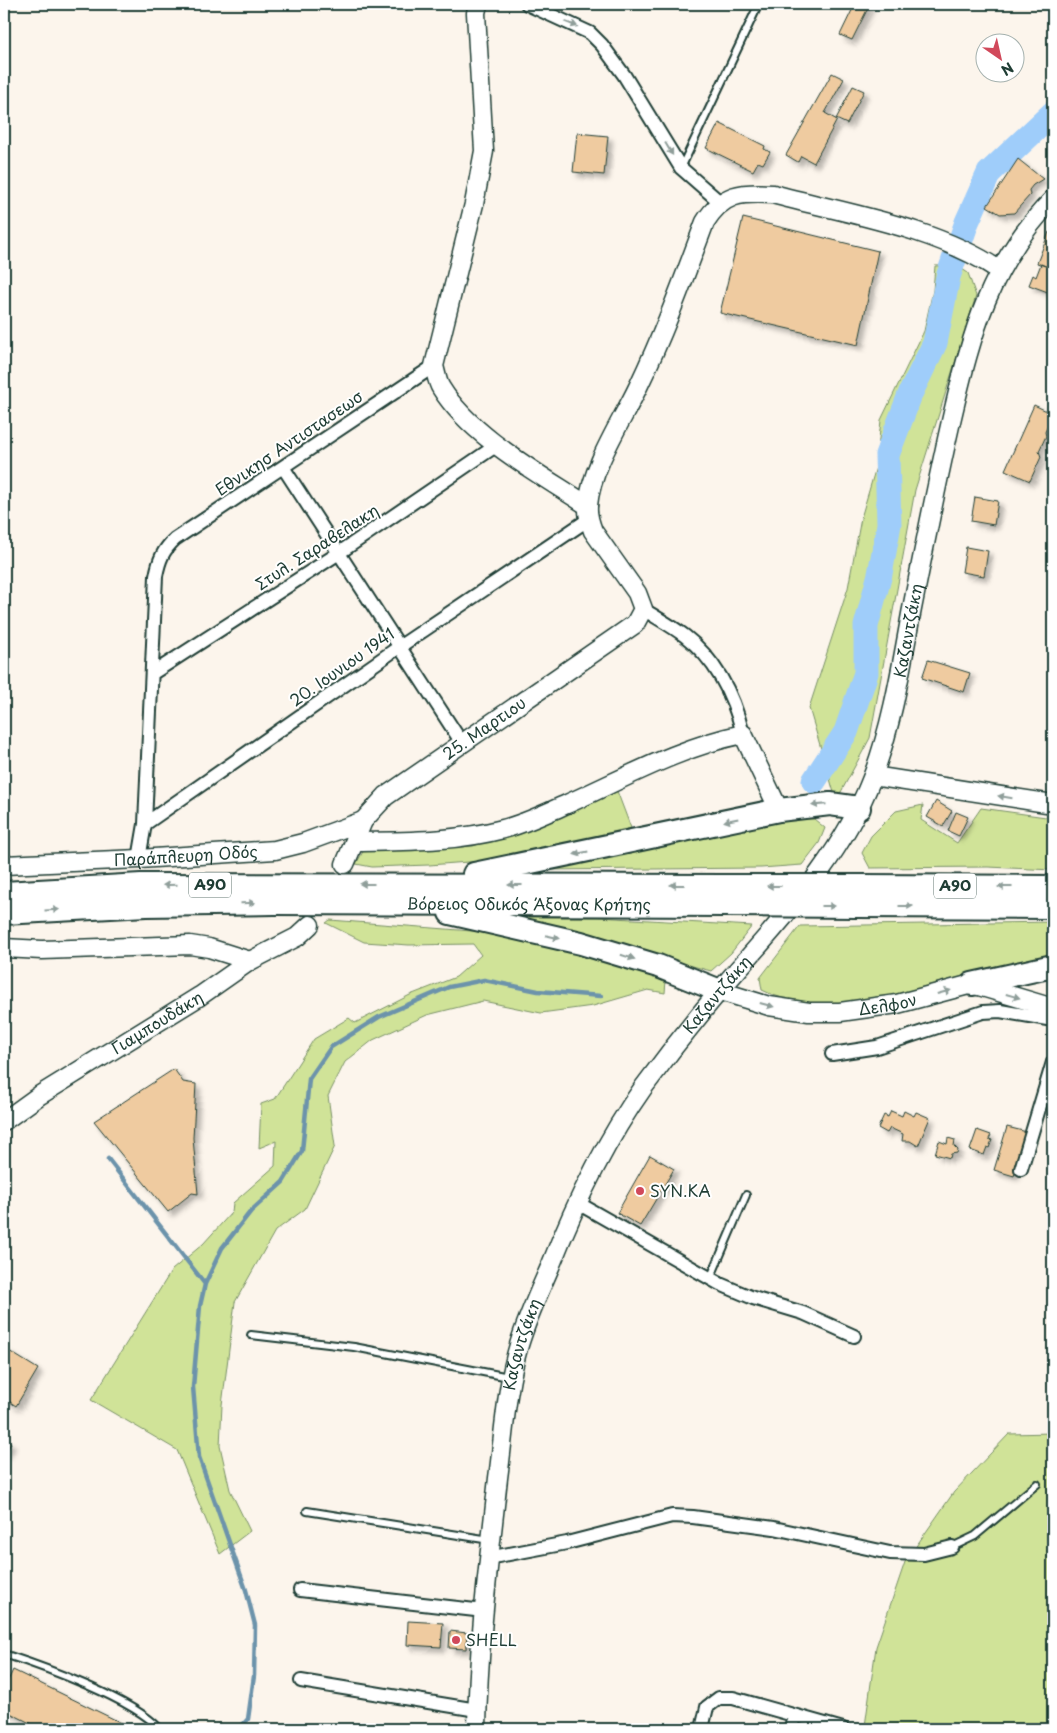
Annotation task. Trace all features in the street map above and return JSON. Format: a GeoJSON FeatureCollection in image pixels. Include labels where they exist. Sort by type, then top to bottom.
{"type":"FeatureCollection","features":[{"type":"Feature","properties":{"kind":"highway"},"geometry":{"type":"LineString","coordinates":[[418,894],[520,866],[779,810],[830,804],[859,808]]}},
{"type":"Feature","properties":{"kind":"highway","name":"Βόρειος Οδικός Άξονας Κρήτης"},"geometry":{"type":"LineString","coordinates":[[4,893],[141,885],[418,894],[857,896],[1053,907]]}},
{"type":"Feature","properties":{"kind":"highway","name":"Βόρειος Οδικός Άξονας Κρήτης"},"geometry":{"type":"LineString","coordinates":[[857,896],[1053,887]]}},
{"type":"Feature","properties":{"kind":"highway"},"geometry":{"type":"LineString","coordinates":[[418,894],[474,920],[581,943],[658,966],[720,990]]}},
{"type":"Feature","properties":{"kind":"highway","name":"Βόρειος Οδικός Άξονας Κρήτης"},"geometry":{"type":"LineString","coordinates":[[4,913],[146,905],[274,903],[418,894]]}},
{"type":"Feature","properties":{"kind":"highway"},"geometry":{"type":"LineString","coordinates":[[972,984],[1053,966]]}},
{"type":"Feature","properties":{"kind":"main road"},"geometry":{"type":"LineString","coordinates":[[478,4],[476,13],[484,151],[474,204],[434,366],[440,387],[464,416],[498,445],[588,513]]}},
{"type":"Feature","properties":{"kind":"main road"},"geometry":{"type":"LineString","coordinates":[[643,609],[637,593],[593,531],[588,513],[608,445],[670,318],[705,222],[713,208],[729,196],[751,193],[773,194],[916,232],[974,254],[999,270]]}},
{"type":"Feature","properties":{"kind":"main road","name":"Καζαντζάκη"},"geometry":{"type":"LineString","coordinates":[[476,1729],[488,1558],[510,1377],[529,1316],[576,1202],[593,1170],[642,1090],[720,990],[803,896],[844,836],[859,808],[872,776],[899,680],[934,495],[964,363],[984,301],[999,270],[1033,219],[1053,199]]}},
{"type":"Feature","properties":{"kind":"main road","name":"25. Μαρτιου"},"geometry":{"type":"LineString","coordinates":[[345,864],[363,821],[386,796],[634,624],[643,609]]}},
{"type":"Feature","properties":{"kind":"main road"},"geometry":{"type":"LineString","coordinates":[[355,842],[442,840],[504,829],[554,810],[682,750],[709,741],[743,734],[779,810]]}},
{"type":"Feature","properties":{"kind":"main road"},"geometry":{"type":"LineString","coordinates":[[872,776],[1053,804]]}},
{"type":"Feature","properties":{"kind":"main road","name":"Παράπλευρη Οδός"},"geometry":{"type":"LineString","coordinates":[[4,865],[275,850],[303,843],[363,821]]}},
{"type":"Feature","properties":{"kind":"main road","name":"Γιαμπουδάκη"},"geometry":{"type":"LineString","coordinates":[[4,1121],[40,1095],[200,996],[250,961],[298,937],[310,925]]}},
{"type":"Feature","properties":{"kind":"main road"},"geometry":{"type":"LineString","coordinates":[[4,948],[42,950],[190,945],[209,948],[250,961]]}},
{"type":"Feature","properties":{"kind":"main road"},"geometry":{"type":"LineString","coordinates":[[972,984],[1053,1008]]}},
{"type":"Feature","properties":{"kind":"main road","name":"Δελφον"},"geometry":{"type":"LineString","coordinates":[[720,990],[770,1006],[809,1012],[840,1012],[897,1004],[972,984]]}},
{"type":"Feature","properties":{"kind":"street"},"geometry":{"type":"LineString","coordinates":[[527,4],[590,33],[602,45],[624,75],[681,168],[721,203]]}},
{"type":"Feature","properties":{"kind":"street","name":"Εθνικησ Αντιστασεωσ"},"geometry":{"type":"LineString","coordinates":[[153,672],[156,576],[159,560],[164,550],[174,539],[434,366]]}},
{"type":"Feature","properties":{"kind":"street","name":"Στυλ. Σαραβελακη"},"geometry":{"type":"LineString","coordinates":[[153,672],[339,553],[498,445]]}},
{"type":"Feature","properties":{"kind":"street"},"geometry":{"type":"LineString","coordinates":[[283,467],[462,743]]}},
{"type":"Feature","properties":{"kind":"street","name":"20. Ιουνιου 1941"},"geometry":{"type":"LineString","coordinates":[[145,824],[588,513]]}},
{"type":"Feature","properties":{"kind":"street"},"geometry":{"type":"LineString","coordinates":[[643,609],[685,636],[707,656],[723,681],[743,734]]}},
{"type":"Feature","properties":{"kind":"street"},"geometry":{"type":"LineString","coordinates":[[139,859],[145,824],[153,672]]}},
{"type":"Feature","properties":{"kind":"street"},"geometry":{"type":"LineString","coordinates":[[832,1054],[877,1047],[983,1012],[1000,1011],[1053,1020]]}},
{"type":"Feature","properties":{"kind":"street"},"geometry":{"type":"LineString","coordinates":[[1021,1169],[1053,1062]]}},
{"type":"Feature","properties":{"kind":"street"},"geometry":{"type":"LineString","coordinates":[[576,1202],[710,1279],[753,1298],[803,1313],[854,1336]]}},
{"type":"Feature","properties":{"kind":"street"},"geometry":{"type":"LineString","coordinates":[[488,1558],[567,1543],[672,1516],[774,1528],[890,1553],[924,1554],[952,1546]]}},
{"type":"Feature","properties":{"kind":"street"},"geometry":{"type":"LineString","coordinates":[[300,1590],[484,1611]]}},
{"type":"Feature","properties":{"kind":"street"},"geometry":{"type":"LineString","coordinates":[[301,1681],[477,1710]]}},
{"type":"Feature","properties":{"kind":"street"},"geometry":{"type":"LineString","coordinates":[[702,1729],[707,1707],[719,1698],[733,1698],[844,1729]]}},
{"type":"Feature","properties":{"kind":"street"},"geometry":{"type":"LineString","coordinates":[[790,1729],[795,1716]]}},
{"type":"Feature","properties":{"kind":"lane"},"geometry":{"type":"LineString","coordinates":[[681,168],[756,10]]}},
{"type":"Feature","properties":{"kind":"lane"},"geometry":{"type":"LineString","coordinates":[[710,1279],[746,1195]]}},
{"type":"Feature","properties":{"kind":"lane"},"geometry":{"type":"LineString","coordinates":[[252,1335],[354,1347],[510,1377]]}},
{"type":"Feature","properties":{"kind":"lane"},"geometry":{"type":"LineString","coordinates":[[952,1546],[975,1536],[1037,1484]]}},
{"type":"Feature","properties":{"kind":"lane"},"geometry":{"type":"LineString","coordinates":[[308,1511],[491,1540]]}},
{"type":"Feature","properties":{"kind":"lane"},"geometry":{"type":"LineString","coordinates":[[4,1654],[102,1693],[151,1719],[160,1729]]}},
{"type":"Feature","properties":{"kind":"green space"},"geometry":{"type":"Polygon","coordinates":[[[956,265],[968,273],[976,296],[915,490],[870,738],[841,792],[835,796],[809,708],[848,588],[861,518],[876,467],[881,420],[924,331],[933,290],[935,266],[956,265]]]}},
{"type":"Feature","properties":{"kind":"green space"},"geometry":{"type":"Polygon","coordinates":[[[617,791],[634,836],[521,858],[429,865],[372,867],[356,864],[365,848],[473,846],[556,818],[617,791]]]}},
{"type":"Feature","properties":{"kind":"green space"},"geometry":{"type":"Polygon","coordinates":[[[923,805],[921,820],[957,843],[981,808],[1053,818],[1053,870],[988,867],[870,868],[862,853],[871,836],[896,811],[923,805]]]}},
{"type":"Feature","properties":{"kind":"green space"},"geometry":{"type":"Polygon","coordinates":[[[784,818],[814,819],[825,828],[819,843],[802,865],[761,868],[545,870],[784,818]]]}},
{"type":"Feature","properties":{"kind":"green space"},"geometry":{"type":"Polygon","coordinates":[[[513,917],[598,917],[752,926],[731,953],[711,971],[513,917]]]}},
{"type":"Feature","properties":{"kind":"green space"},"geometry":{"type":"Polygon","coordinates":[[[330,920],[523,935],[666,980],[665,993],[648,990],[593,1006],[541,1013],[483,1001],[427,1015],[373,1040],[345,1062],[328,1096],[335,1146],[305,1209],[275,1231],[235,1302],[222,1405],[220,1446],[230,1490],[250,1531],[220,1554],[177,1450],[91,1400],[172,1270],[203,1244],[232,1212],[233,1203],[275,1166],[276,1141],[259,1148],[261,1104],[275,1099],[314,1039],[349,1018],[355,1023],[410,995],[456,977],[481,955],[473,944],[409,945],[364,942],[326,923],[330,920]]]}},
{"type":"Feature","properties":{"kind":"green space"},"geometry":{"type":"Polygon","coordinates":[[[1053,922],[1053,961],[907,994],[856,1002],[806,1003],[783,998],[762,990],[760,978],[800,926],[1053,922]]]}},
{"type":"Feature","properties":{"kind":"green space"},"geometry":{"type":"Polygon","coordinates":[[[1053,1433],[1053,1729],[873,1729],[865,1726],[876,1647],[905,1562],[954,1492],[1009,1434],[1053,1433]]]}},
{"type":"Feature","properties":{"kind":"building"},"geometry":{"type":"Polygon","coordinates":[[[855,4],[870,4],[852,40],[840,35],[855,4]]]}},
{"type":"Feature","properties":{"kind":"building"},"geometry":{"type":"Polygon","coordinates":[[[832,73],[844,79],[825,113],[837,120],[814,163],[801,156],[798,162],[786,155],[832,73]]]}},
{"type":"Feature","properties":{"kind":"building"},"geometry":{"type":"Polygon","coordinates":[[[853,86],[864,91],[847,124],[836,119],[853,86]]]}},
{"type":"Feature","properties":{"kind":"building"},"geometry":{"type":"Polygon","coordinates":[[[719,123],[765,146],[764,149],[770,152],[763,164],[758,162],[753,171],[706,148],[719,123]]]}},
{"type":"Feature","properties":{"kind":"building"},"geometry":{"type":"Polygon","coordinates":[[[577,133],[608,136],[604,175],[573,172],[577,133]]]}},
{"type":"Feature","properties":{"kind":"building"},"geometry":{"type":"Polygon","coordinates":[[[1018,159],[1043,179],[1033,185],[1029,190],[1030,195],[1014,213],[1000,214],[987,206],[1018,159]]]}},
{"type":"Feature","properties":{"kind":"building"},"geometry":{"type":"Polygon","coordinates":[[[743,218],[878,251],[858,345],[720,313],[743,218]]]}},
{"type":"Feature","properties":{"kind":"building"},"geometry":{"type":"Polygon","coordinates":[[[1049,232],[1053,234],[1053,269],[1037,263],[1049,232]]]}},
{"type":"Feature","properties":{"kind":"building"},"geometry":{"type":"Polygon","coordinates":[[[1041,264],[1053,269],[1053,294],[1029,285],[1033,275],[1036,277],[1041,264]]]}},
{"type":"Feature","properties":{"kind":"building"},"geometry":{"type":"Polygon","coordinates":[[[1034,405],[1053,414],[1039,451],[1041,457],[1030,481],[1005,470],[1034,405]]]}},
{"type":"Feature","properties":{"kind":"building"},"geometry":{"type":"Polygon","coordinates":[[[975,497],[998,501],[994,525],[971,521],[975,497]]]}},
{"type":"Feature","properties":{"kind":"building"},"geometry":{"type":"Polygon","coordinates":[[[966,547],[988,551],[984,576],[962,572],[966,547]]]}},
{"type":"Feature","properties":{"kind":"building"},"geometry":{"type":"Polygon","coordinates":[[[928,660],[970,673],[964,692],[922,678],[928,660]]]}},
{"type":"Feature","properties":{"kind":"building"},"geometry":{"type":"Polygon","coordinates":[[[936,801],[952,811],[943,826],[927,817],[936,801]]]}},
{"type":"Feature","properties":{"kind":"building"},"geometry":{"type":"Polygon","coordinates":[[[956,812],[968,817],[959,836],[948,831],[956,812]]]}},
{"type":"Feature","properties":{"kind":"building"},"geometry":{"type":"Polygon","coordinates":[[[174,1069],[183,1082],[196,1084],[193,1138],[198,1194],[192,1193],[168,1212],[94,1121],[174,1069]]]}},
{"type":"Feature","properties":{"kind":"building"},"geometry":{"type":"Polygon","coordinates":[[[891,1111],[902,1116],[904,1111],[914,1116],[916,1112],[930,1118],[918,1146],[910,1141],[902,1141],[903,1134],[890,1128],[887,1133],[878,1128],[884,1115],[888,1117],[891,1111]]]}},
{"type":"Feature","properties":{"kind":"building"},"geometry":{"type":"Polygon","coordinates":[[[1007,1127],[1027,1132],[1014,1176],[994,1170],[1007,1127]]]}},
{"type":"Feature","properties":{"kind":"building"},"geometry":{"type":"Polygon","coordinates":[[[977,1130],[991,1135],[989,1139],[992,1140],[984,1155],[970,1150],[977,1130]]]}},
{"type":"Feature","properties":{"kind":"building"},"geometry":{"type":"Polygon","coordinates":[[[948,1138],[955,1140],[954,1146],[958,1150],[957,1153],[951,1154],[950,1158],[935,1154],[939,1141],[947,1144],[948,1138]]]}},
{"type":"Feature","properties":{"kind":"building"},"geometry":{"type":"Polygon","coordinates":[[[650,1155],[674,1169],[640,1226],[617,1213],[650,1155]]]}},
{"type":"Feature","properties":{"kind":"building"},"geometry":{"type":"Polygon","coordinates":[[[4,1348],[38,1369],[16,1406],[4,1398],[4,1348]]]}},
{"type":"Feature","properties":{"kind":"building"},"geometry":{"type":"Polygon","coordinates":[[[4,1439],[11,1443],[4,1456],[4,1439]]]}},
{"type":"Feature","properties":{"kind":"building"},"geometry":{"type":"Polygon","coordinates":[[[408,1621],[443,1623],[441,1647],[407,1645],[408,1621]]]}},
{"type":"Feature","properties":{"kind":"building"},"geometry":{"type":"Polygon","coordinates":[[[450,1631],[467,1633],[466,1649],[449,1648],[450,1631]]]}},
{"type":"Feature","properties":{"kind":"building"},"geometry":{"type":"Polygon","coordinates":[[[13,1670],[134,1729],[42,1729],[4,1710],[4,1689],[13,1670]]]}},
{"type":"Feature","properties":{"kind":"waterway"},"geometry":{"type":"LineString","coordinates":[[814,781],[846,732],[866,673],[866,626],[880,574],[889,524],[887,455],[911,392],[935,343],[948,277],[967,222],[989,173],[1053,113]]}},
{"type":"Feature","properties":{"kind":"waterway"},"geometry":{"type":"LineString","coordinates":[[239,1729],[248,1719],[254,1676],[255,1625],[246,1590],[199,1457],[193,1387],[200,1306],[205,1284],[222,1248],[251,1211],[283,1182],[302,1151],[309,1079],[331,1047],[379,1017],[449,987],[484,980],[538,991],[601,996]]}},
{"type":"Feature","properties":{"kind":"waterway"},"geometry":{"type":"LineString","coordinates":[[108,1159],[205,1284]]}},
{"type":"Feature","properties":{"kind":"place","name":"SYN.KA"},"geometry":{"type":"Point","coordinates":[640,1191]}},
{"type":"Feature","properties":{"kind":"place","name":"SHELL"},"geometry":{"type":"Point","coordinates":[456,1640]}}]}
